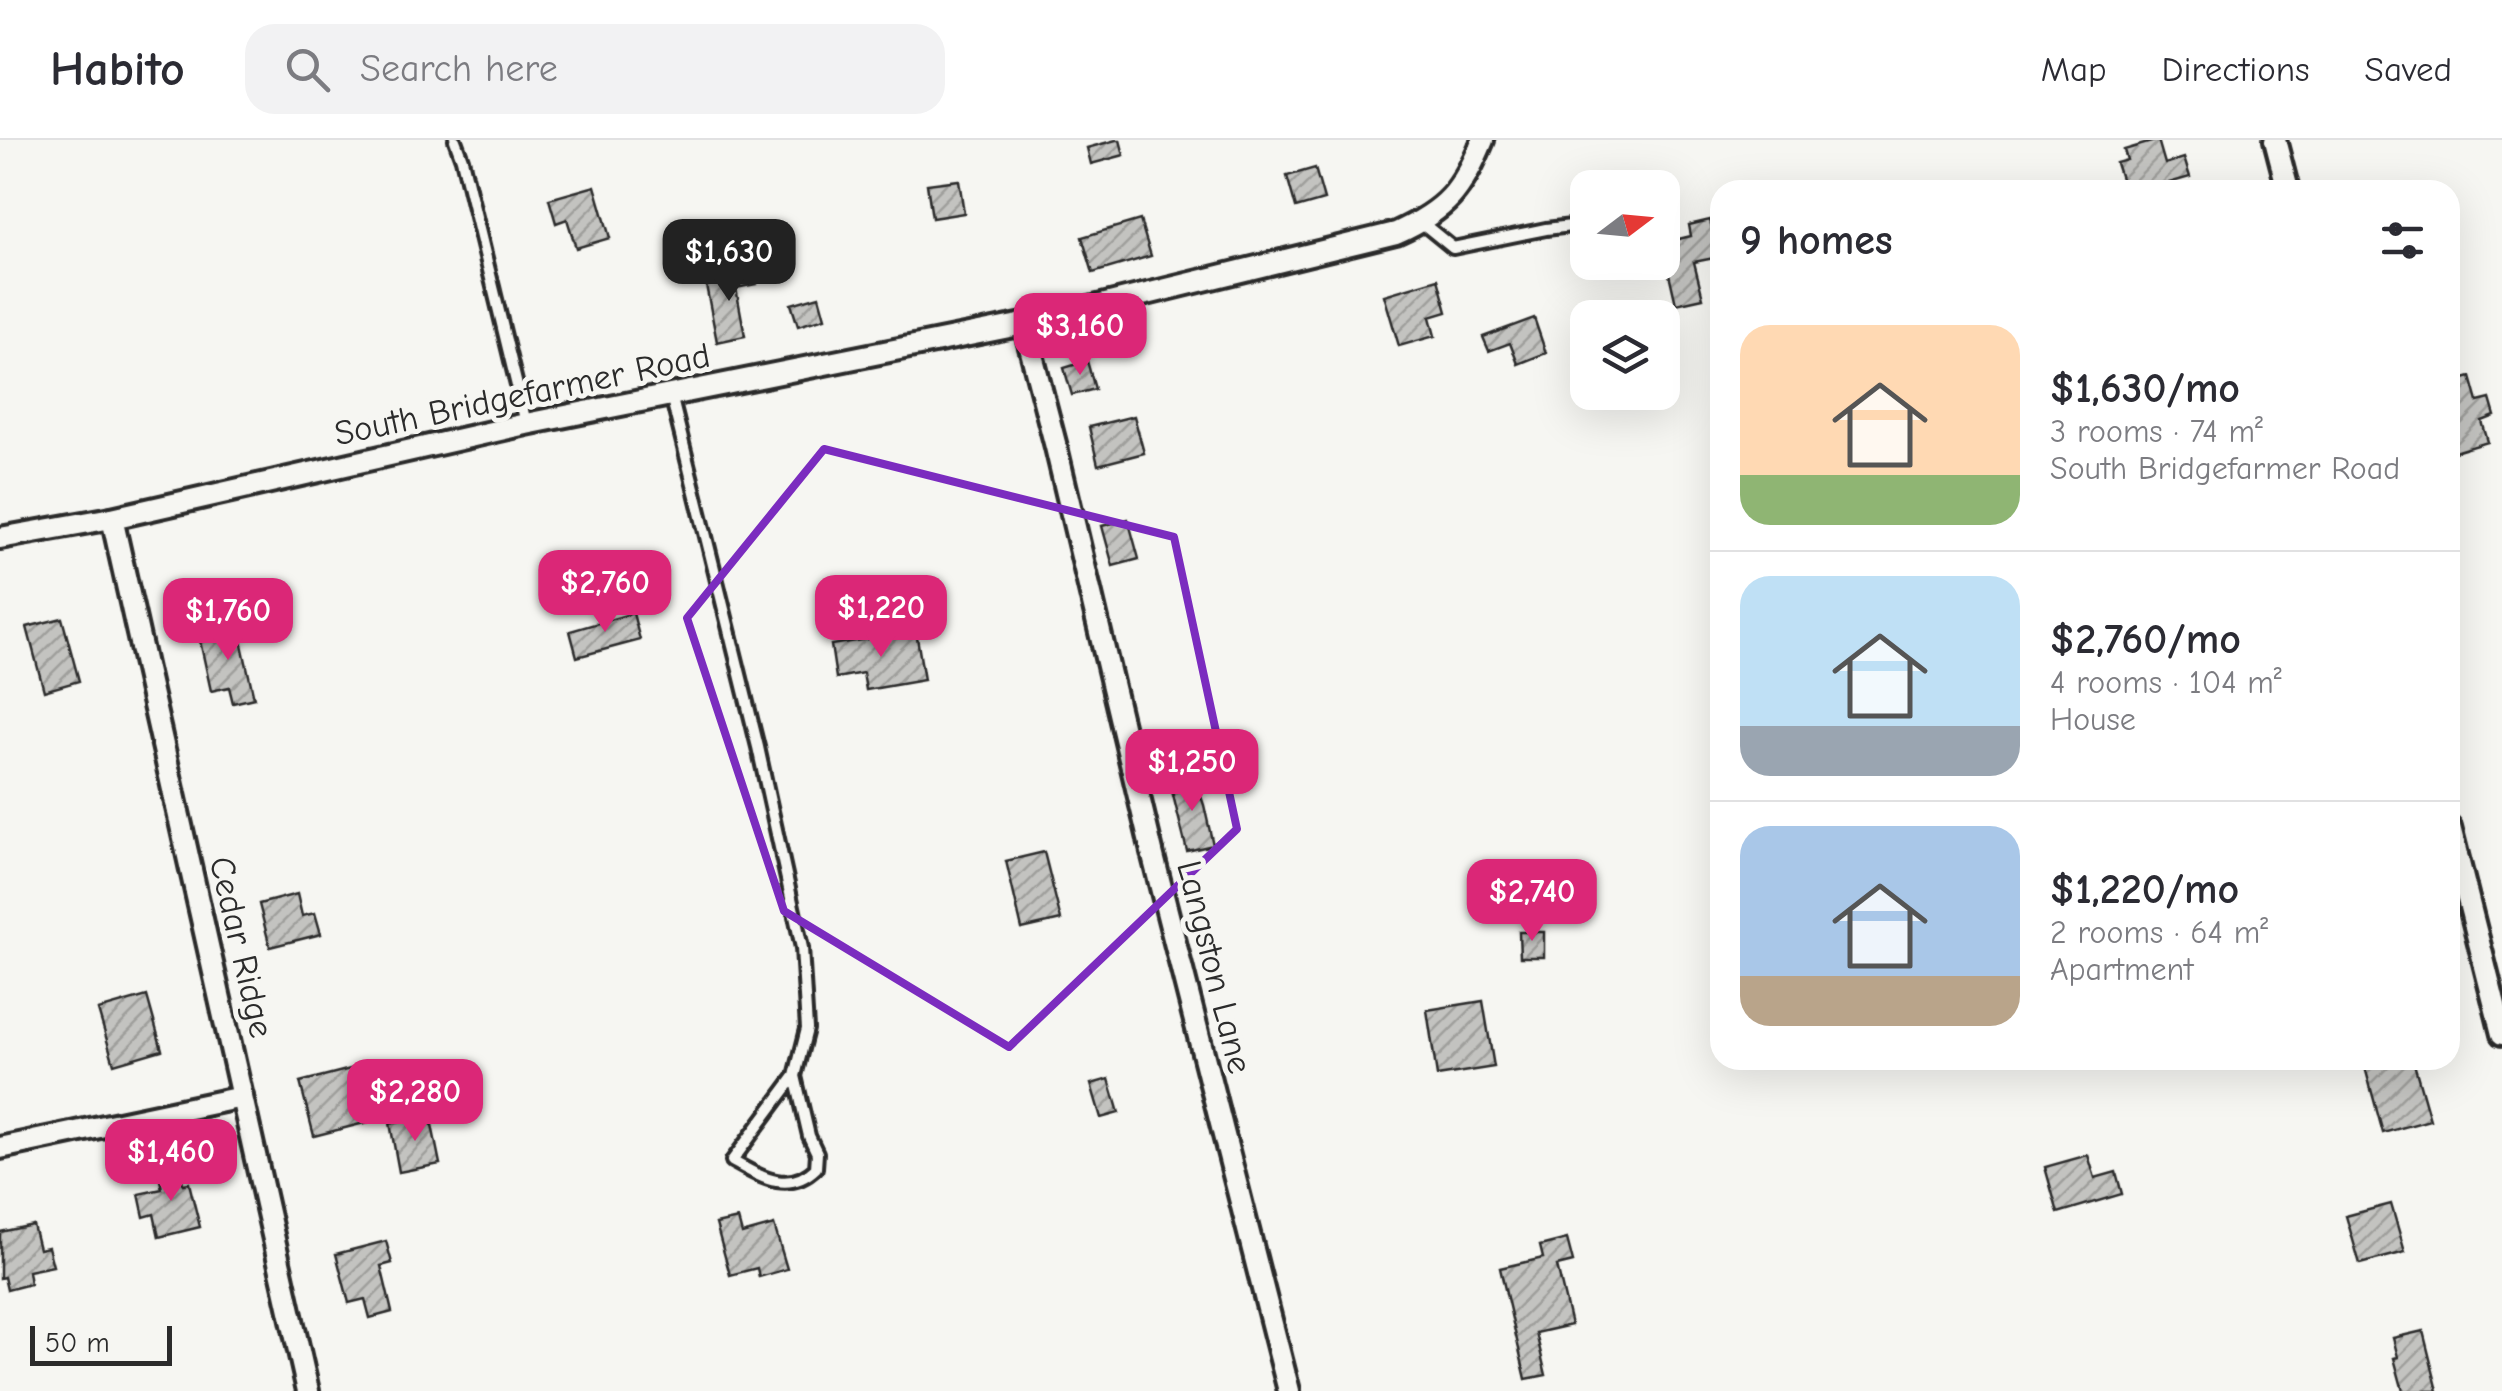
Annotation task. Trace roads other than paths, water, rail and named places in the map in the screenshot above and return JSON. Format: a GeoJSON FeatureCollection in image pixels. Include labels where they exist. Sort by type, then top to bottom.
{"type":"FeatureCollection","features":[{"type":"Feature","properties":{"kind":"street","name":"South Bridgefarmer Road"},"geometry":{"type":"LineString","coordinates":[[0,538],[112,518],[526,424],[1024,324],[1396,233],[1440,209],[1458,190],[1483,140]]}},
{"type":"Feature","properties":{"kind":"street"},"geometry":{"type":"LineString","coordinates":[[2276,140],[2286,180]]}},
{"type":"Feature","properties":{"kind":"street","name":"Langston Lane"},"geometry":{"type":"LineString","coordinates":[[1024,324],[1289,1391]]}},
{"type":"Feature","properties":{"kind":"street","name":"Cedar Ridge"},"geometry":{"type":"LineString","coordinates":[[112,518],[308,1391]]}},
{"type":"Feature","properties":{"kind":"street"},"geometry":{"type":"LineString","coordinates":[[2460,867],[2502,1034]]}},
{"type":"Feature","properties":{"kind":"street"},"geometry":{"type":"LineString","coordinates":[[0,1148],[242,1097]]}},
{"type":"Feature","properties":{"kind":"lane"},"geometry":{"type":"LineString","coordinates":[[454,140],[462,159],[526,424]]}},
{"type":"Feature","properties":{"kind":"lane"},"geometry":{"type":"LineString","coordinates":[[1421,222],[1453,248],[1570,227]]}},
{"type":"Feature","properties":{"kind":"lane"},"geometry":{"type":"LineString","coordinates":[[671,395],[758,747],[802,948],[807,1029],[794,1076],[732,1161],[763,1178],[788,1182],[805,1178],[816,1168],[817,1153],[794,1076]]}}]}
